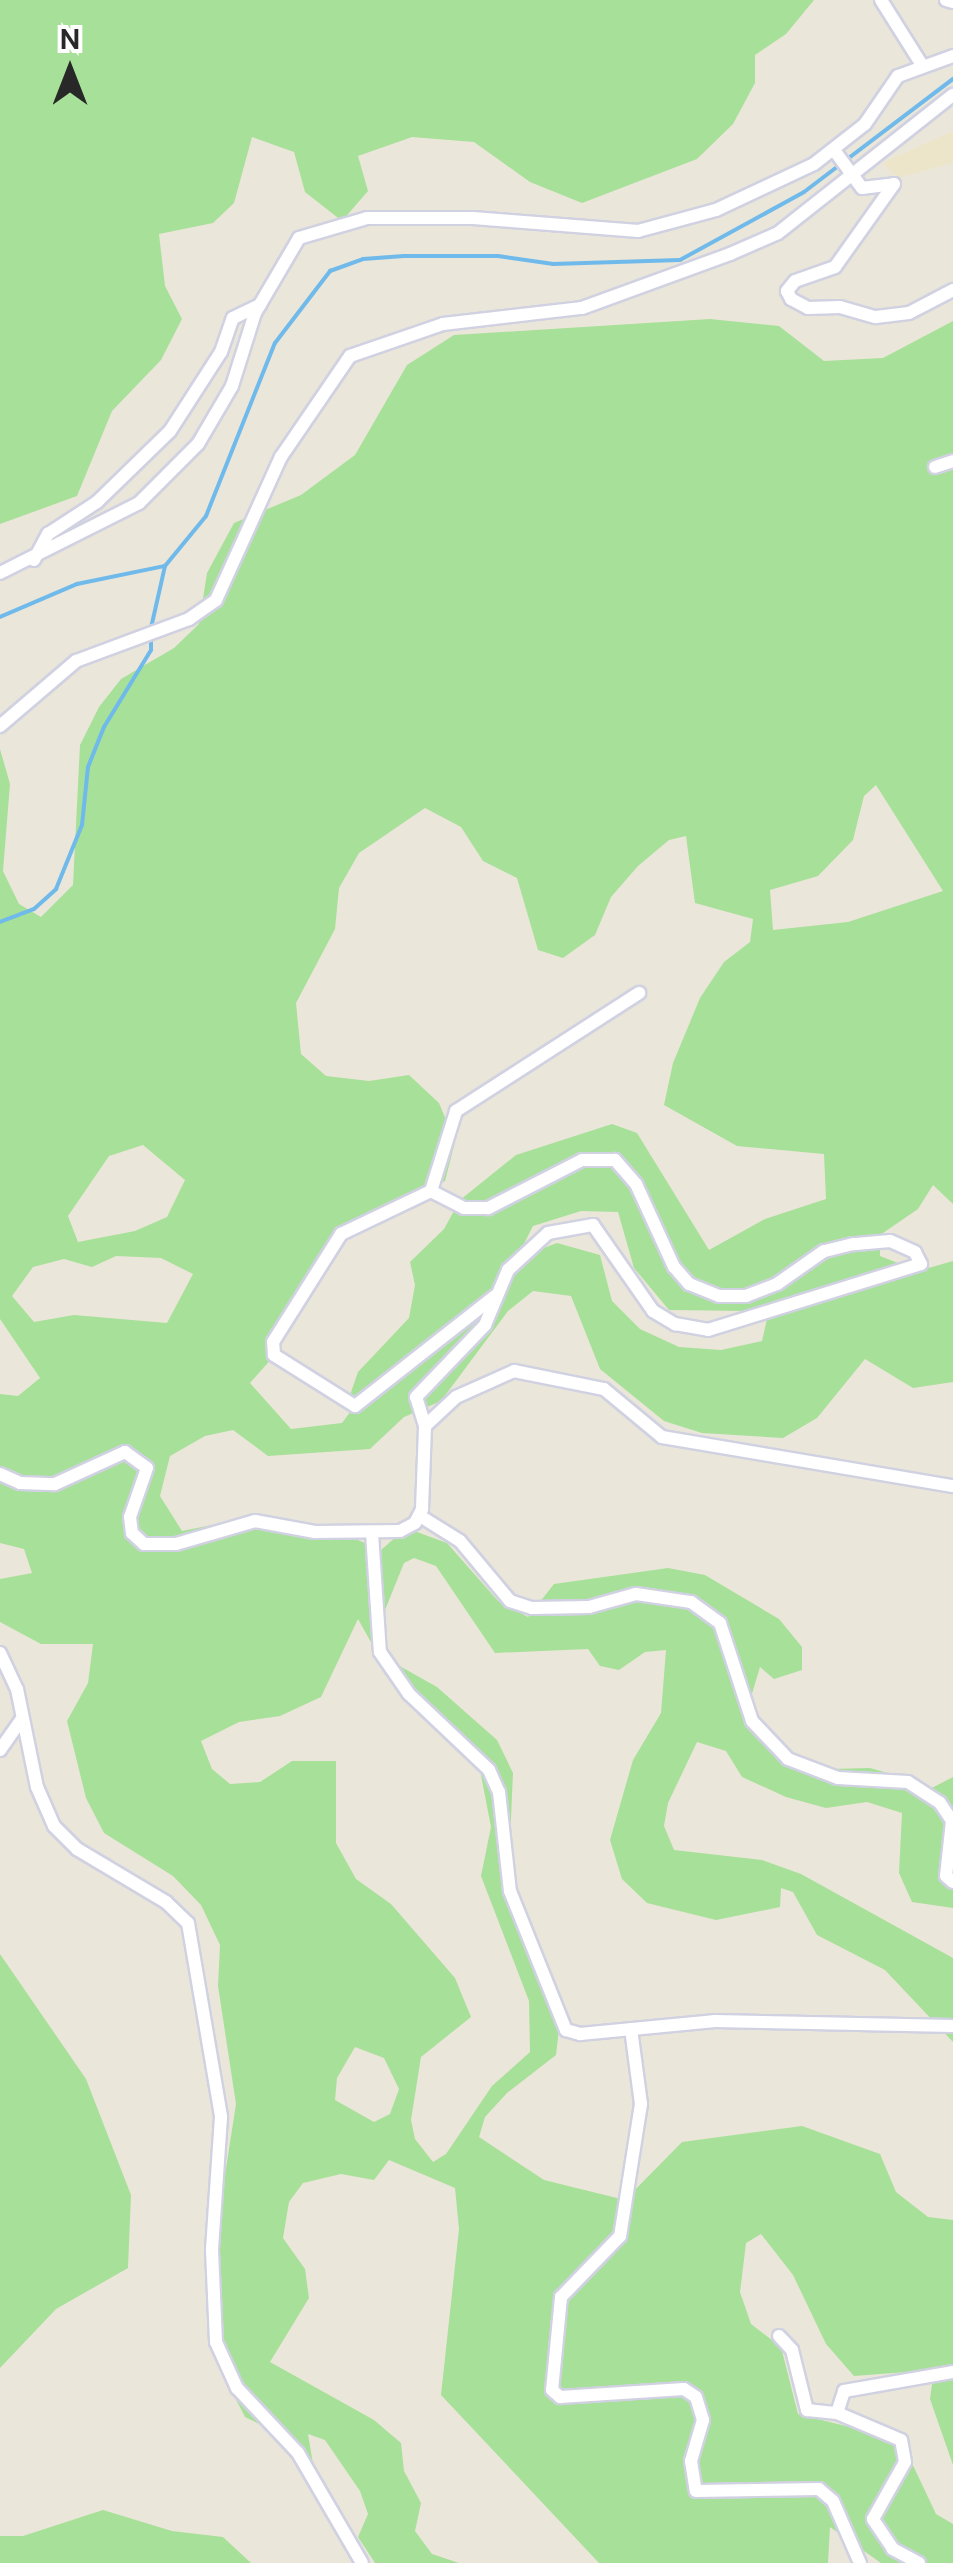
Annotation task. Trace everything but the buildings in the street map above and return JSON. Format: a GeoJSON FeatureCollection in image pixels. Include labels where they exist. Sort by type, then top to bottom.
{"type":"FeatureCollection","features":[{"type":"Feature","properties":{"kind":"street"},"geometry":{"type":"LineString","coordinates":[[880,0],[922,65]]}},
{"type":"Feature","properties":{"kind":"street"},"geometry":{"type":"LineString","coordinates":[[0,573],[34,560],[139,504],[198,444],[232,386],[260,304],[299,238],[367,218],[473,218],[638,231],[716,210],[794,176],[865,124],[898,76],[953,56]]}},
{"type":"Feature","properties":{"kind":"street"},"geometry":{"type":"LineString","coordinates":[[0,726],[44,683],[119,644],[189,619],[228,584],[259,497],[350,356],[443,324],[582,308],[681,274],[778,232],[953,95]]}},
{"type":"Feature","properties":{"kind":"street"},"geometry":{"type":"LineString","coordinates":[[834,150],[862,188],[894,184],[835,267],[795,281],[787,291],[791,299],[808,308],[840,307],[876,317],[909,313],[953,290]]}},
{"type":"Feature","properties":{"kind":"street"},"geometry":{"type":"LineString","coordinates":[[34,560],[48,534],[97,502],[170,431],[220,352],[233,318],[260,304]]}},
{"type":"Feature","properties":{"kind":"street"},"geometry":{"type":"LineString","coordinates":[[935,466],[953,460]]}},
{"type":"Feature","properties":{"kind":"street"},"geometry":{"type":"LineString","coordinates":[[497,1295],[355,1406],[274,1355],[273,1342],[341,1234],[431,1191],[456,1111],[640,993]]}},
{"type":"Feature","properties":{"kind":"street"},"geometry":{"type":"LineString","coordinates":[[0,1474],[20,1483],[55,1484],[124,1452],[146,1468],[130,1517],[133,1536],[144,1544],[176,1544],[255,1521],[372,1533],[408,1530],[420,1516],[425,1426],[416,1398],[484,1326],[508,1270],[532,1244],[566,1225],[600,1230],[653,1311],[675,1324],[708,1330],[921,1264],[915,1252],[890,1241],[853,1244],[824,1251],[778,1284],[746,1296],[719,1296],[690,1284],[674,1266],[636,1184],[615,1160],[582,1160],[488,1208],[464,1208],[431,1191]]}},
{"type":"Feature","properties":{"kind":"street"},"geometry":{"type":"LineString","coordinates":[[425,1426],[456,1397],[514,1370],[604,1389],[662,1436],[953,1486]]}},
{"type":"Feature","properties":{"kind":"street"},"geometry":{"type":"LineString","coordinates":[[420,1516],[460,1542],[502,1594],[532,1608],[572,1610],[636,1594],[690,1602],[720,1623],[731,1643],[742,1700],[765,1739],[814,1772],[921,1788],[952,1821],[951,1863],[946,1876],[953,1882]]}},
{"type":"Feature","properties":{"kind":"street"},"geometry":{"type":"LineString","coordinates":[[372,1533],[380,1652],[409,1694],[490,1770],[499,1792],[510,1890],[566,2030],[631,2030],[715,2021],[953,2026]]}},
{"type":"Feature","properties":{"kind":"street"},"geometry":{"type":"LineString","coordinates":[[0,1653],[22,1711],[37,1787],[54,1826],[77,1849],[166,1902],[188,1924],[221,2116],[212,2250],[216,2342],[237,2388],[298,2454],[362,2563]]}},
{"type":"Feature","properties":{"kind":"street"},"geometry":{"type":"LineString","coordinates":[[0,1750],[18,1729],[22,1711]]}},
{"type":"Feature","properties":{"kind":"street"},"geometry":{"type":"LineString","coordinates":[[631,2030],[641,2104],[620,2236],[562,2297],[552,2390],[560,2397],[684,2389],[696,2397],[702,2420],[690,2461],[696,2491],[819,2489],[834,2501],[860,2563]]}},
{"type":"Feature","properties":{"kind":"street"},"geometry":{"type":"LineString","coordinates":[[779,2336],[792,2350],[807,2410],[837,2413],[901,2440],[906,2462],[873,2519],[893,2548],[919,2563]]}},
{"type":"Feature","properties":{"kind":"street"},"geometry":{"type":"LineString","coordinates":[[837,2413],[844,2392],[953,2372]]}},
{"type":"Feature","properties":{"kind":"shaded area"},"geometry":{"type":"Polygon","coordinates":[[[953,131],[953,163],[898,178],[882,163],[953,131]]]}},
{"type":"Feature","properties":{"kind":"green space"},"geometry":{"type":"Polygon","coordinates":[[[0,0],[814,0],[786,34],[755,55],[755,83],[733,124],[697,159],[582,203],[530,182],[474,142],[412,137],[358,156],[368,191],[342,221],[305,192],[294,152],[252,137],[234,203],[213,223],[159,234],[165,286],[182,319],[161,360],[112,411],[77,496],[0,524],[0,0]]]}},
{"type":"Feature","properties":{"kind":"green space"},"geometry":{"type":"Polygon","coordinates":[[[710,319],[779,326],[824,361],[883,358],[953,321],[953,1204],[933,1185],[918,1209],[880,1235],[880,1256],[918,1271],[953,1261],[953,1382],[913,1388],[865,1359],[817,1418],[783,1438],[702,1433],[664,1421],[600,1369],[571,1296],[533,1291],[508,1311],[441,1401],[404,1417],[370,1449],[268,1456],[233,1430],[205,1436],[170,1456],[160,1496],[182,1531],[262,1515],[344,1534],[381,1550],[406,1528],[447,1543],[498,1601],[528,1617],[554,1584],[668,1568],[705,1575],[779,1619],[802,1647],[802,1670],[774,1679],[760,1667],[751,1697],[772,1749],[831,1769],[870,1768],[909,1779],[924,1792],[953,1777],[953,1908],[912,1902],[899,1873],[902,1813],[867,1802],[826,1808],[786,1797],[742,1777],[726,1751],[697,1742],[668,1803],[664,1826],[674,1850],[762,1860],[801,1874],[953,1958],[953,2042],[885,1970],[817,1935],[793,1892],[781,1888],[780,1907],[716,1920],[647,1903],[622,1879],[610,1840],[633,1760],[661,1713],[666,1650],[645,1652],[619,1670],[600,1666],[588,1649],[495,1653],[436,1566],[414,1558],[404,1563],[383,1615],[379,1632],[396,1664],[437,1687],[497,1740],[513,1773],[508,1886],[559,2029],[556,2055],[507,2093],[485,2117],[479,2137],[544,2180],[625,2200],[682,2142],[802,2126],[880,2154],[896,2192],[928,2217],[953,2220],[953,2465],[930,2399],[934,2370],[854,2376],[826,2344],[793,2275],[761,2234],[746,2243],[740,2292],[751,2324],[781,2347],[798,2414],[901,2440],[936,2514],[953,2524],[953,2563],[881,2563],[830,2527],[828,2563],[599,2563],[441,2395],[459,2229],[455,2188],[389,2160],[374,2180],[341,2174],[303,2183],[289,2202],[283,2238],[305,2269],[309,2298],[270,2362],[374,2420],[401,2443],[404,2471],[421,2503],[415,2531],[432,2554],[459,2563],[375,2563],[358,2537],[368,2514],[360,2491],[325,2440],[308,2434],[315,2476],[288,2438],[245,2417],[226,2380],[211,2265],[236,2104],[218,1986],[220,1945],[201,1905],[173,1876],[104,1833],[86,1798],[67,1721],[88,1683],[93,1644],[41,1644],[0,1622],[0,1579],[32,1573],[24,1549],[0,1543],[0,1394],[18,1396],[40,1378],[0,1319],[0,749],[10,784],[3,871],[19,904],[41,917],[73,885],[80,745],[99,707],[121,679],[174,648],[199,624],[207,573],[234,523],[301,495],[355,455],[407,365],[454,335],[710,319]],[[876,785],[864,796],[853,840],[818,876],[770,890],[773,930],[848,922],[943,891],[876,785]],[[425,808],[359,853],[339,888],[335,929],[296,1003],[301,1054],[326,1076],[369,1081],[409,1075],[439,1103],[455,1142],[445,1181],[335,1232],[273,1357],[250,1383],[291,1429],[342,1423],[359,1400],[350,1395],[358,1372],[409,1318],[415,1285],[410,1262],[444,1229],[460,1200],[516,1155],[612,1124],[637,1133],[709,1250],[765,1219],[826,1199],[824,1154],[737,1146],[664,1105],[673,1063],[700,998],[724,962],[750,942],[753,919],[695,903],[686,836],[669,840],[638,866],[611,897],[595,935],[563,958],[538,950],[517,878],[483,861],[461,827],[425,808]],[[143,1145],[109,1156],[68,1216],[78,1242],[135,1231],[167,1217],[185,1180],[143,1145]],[[581,1211],[533,1226],[517,1258],[557,1243],[600,1255],[612,1301],[640,1329],[679,1347],[721,1350],[762,1341],[767,1319],[748,1311],[669,1310],[634,1268],[618,1212],[581,1211]],[[116,1256],[92,1267],[64,1259],[33,1267],[12,1296],[34,1322],[74,1315],[167,1323],[193,1274],[161,1258],[116,1256]],[[358,1619],[321,1697],[280,1716],[239,1722],[201,1741],[212,1769],[230,1784],[260,1782],[292,1761],[336,1761],[336,1843],[356,1879],[391,1904],[455,1978],[471,2017],[421,2057],[411,2120],[415,2139],[433,2162],[446,2154],[492,2086],[530,2052],[529,2001],[481,1876],[491,1827],[476,1749],[386,1669],[358,1619]],[[355,2047],[337,2078],[335,2100],[374,2122],[390,2114],[399,2089],[384,2058],[355,2047]]]}},
{"type":"Feature","properties":{"kind":"green space"},"geometry":{"type":"Polygon","coordinates":[[[0,1954],[86,2079],[131,2195],[128,2268],[56,2309],[0,2368],[0,1954]]]}},
{"type":"Feature","properties":{"kind":"green space"},"geometry":{"type":"Polygon","coordinates":[[[103,2510],[172,2531],[223,2537],[251,2563],[0,2563],[0,2536],[23,2536],[103,2510]]]}},
{"type":"Feature","properties":{"kind":"waterway"},"geometry":{"type":"LineString","coordinates":[[151,628],[165,566],[206,516],[275,343],[330,271],[363,259],[404,256],[498,256],[553,264],[680,260],[804,192],[953,79]]}},
{"type":"Feature","properties":{"kind":"waterway"},"geometry":{"type":"LineString","coordinates":[[0,617],[77,584],[165,566]]}},
{"type":"Feature","properties":{"kind":"waterway"},"geometry":{"type":"LineString","coordinates":[[0,922],[34,909],[56,889],[82,825],[88,767],[104,727],[151,650],[151,638]]}}]}
